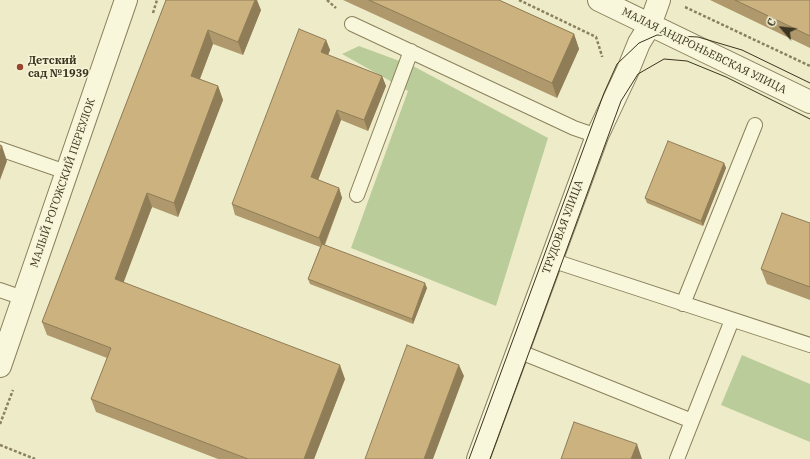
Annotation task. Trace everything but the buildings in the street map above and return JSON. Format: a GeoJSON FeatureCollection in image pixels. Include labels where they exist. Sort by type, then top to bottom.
{"type":"FeatureCollection","features":[{"type":"Feature","properties":{"kind":"street","name":"МАЛЫЙ РОГОЖСКИЙ ПЕРЕУЛОК"},"geometry":{"type":"LineString","coordinates":[[0,366],[126,0]]}},
{"type":"Feature","properties":{"kind":"street","name":"МАЛАЯ АНДРОНЬЕВСКАЯ УЛИЦА"},"geometry":{"type":"LineString","coordinates":[[599,0],[810,102]]}},
{"type":"Feature","properties":{"kind":"street","name":"ТРУДОВАЯ УЛИЦА"},"geometry":{"type":"LineString","coordinates":[[478,459],[597,136],[639,43],[650,25],[659,0]]}},
{"type":"Feature","properties":{"kind":"lane"},"geometry":{"type":"LineString","coordinates":[[352,24],[574,128],[597,136]]}},
{"type":"Feature","properties":{"kind":"lane"},"geometry":{"type":"LineString","coordinates":[[357,195],[411,51]]}},
{"type":"Feature","properties":{"kind":"lane"},"geometry":{"type":"LineString","coordinates":[[683,304],[755,125]]}},
{"type":"Feature","properties":{"kind":"lane"},"geometry":{"type":"LineString","coordinates":[[0,149],[66,172]]}},
{"type":"Feature","properties":{"kind":"lane"},"geometry":{"type":"LineString","coordinates":[[552,260],[810,345]]}},
{"type":"Feature","properties":{"kind":"lane"},"geometry":{"type":"LineString","coordinates":[[0,290],[23,298]]}},
{"type":"Feature","properties":{"kind":"lane"},"geometry":{"type":"LineString","coordinates":[[677,459],[732,320]]}},
{"type":"Feature","properties":{"kind":"lane"},"geometry":{"type":"LineString","coordinates":[[518,351],[692,420]]}},
{"type":"Feature","properties":{"kind":"path"},"geometry":{"type":"LineString","coordinates":[[519,0],[596,37],[602,56],[600,63]]}},
{"type":"Feature","properties":{"kind":"path"},"geometry":{"type":"LineString","coordinates":[[683,6],[810,66]]}},
{"type":"Feature","properties":{"kind":"path"},"geometry":{"type":"LineString","coordinates":[[0,445],[35,459]]}},
{"type":"Feature","properties":{"kind":"green space"},"geometry":{"type":"Polygon","coordinates":[[[359,46],[413,66],[548,138],[496,306],[351,248],[408,91],[342,54],[359,46]]]}},
{"type":"Feature","properties":{"kind":"green space"},"geometry":{"type":"Polygon","coordinates":[[[742,355],[810,384],[810,442],[721,405],[742,355]]]}},
{"type":"Feature","properties":{"kind":"tram line"},"geometry":{"type":"LineString","coordinates":[[469,459],[604,93],[617,64],[639,43],[657,35],[698,37],[742,50],[810,83]]}},
{"type":"Feature","properties":{"kind":"tram line"},"geometry":{"type":"LineString","coordinates":[[490,459],[621,101],[638,74],[664,59],[687,61],[726,77],[810,119]]}},
{"type":"Feature","properties":{"kind":"place","name":"Детский сад №1939"},"geometry":{"type":"Point","coordinates":[20,67]}}]}
